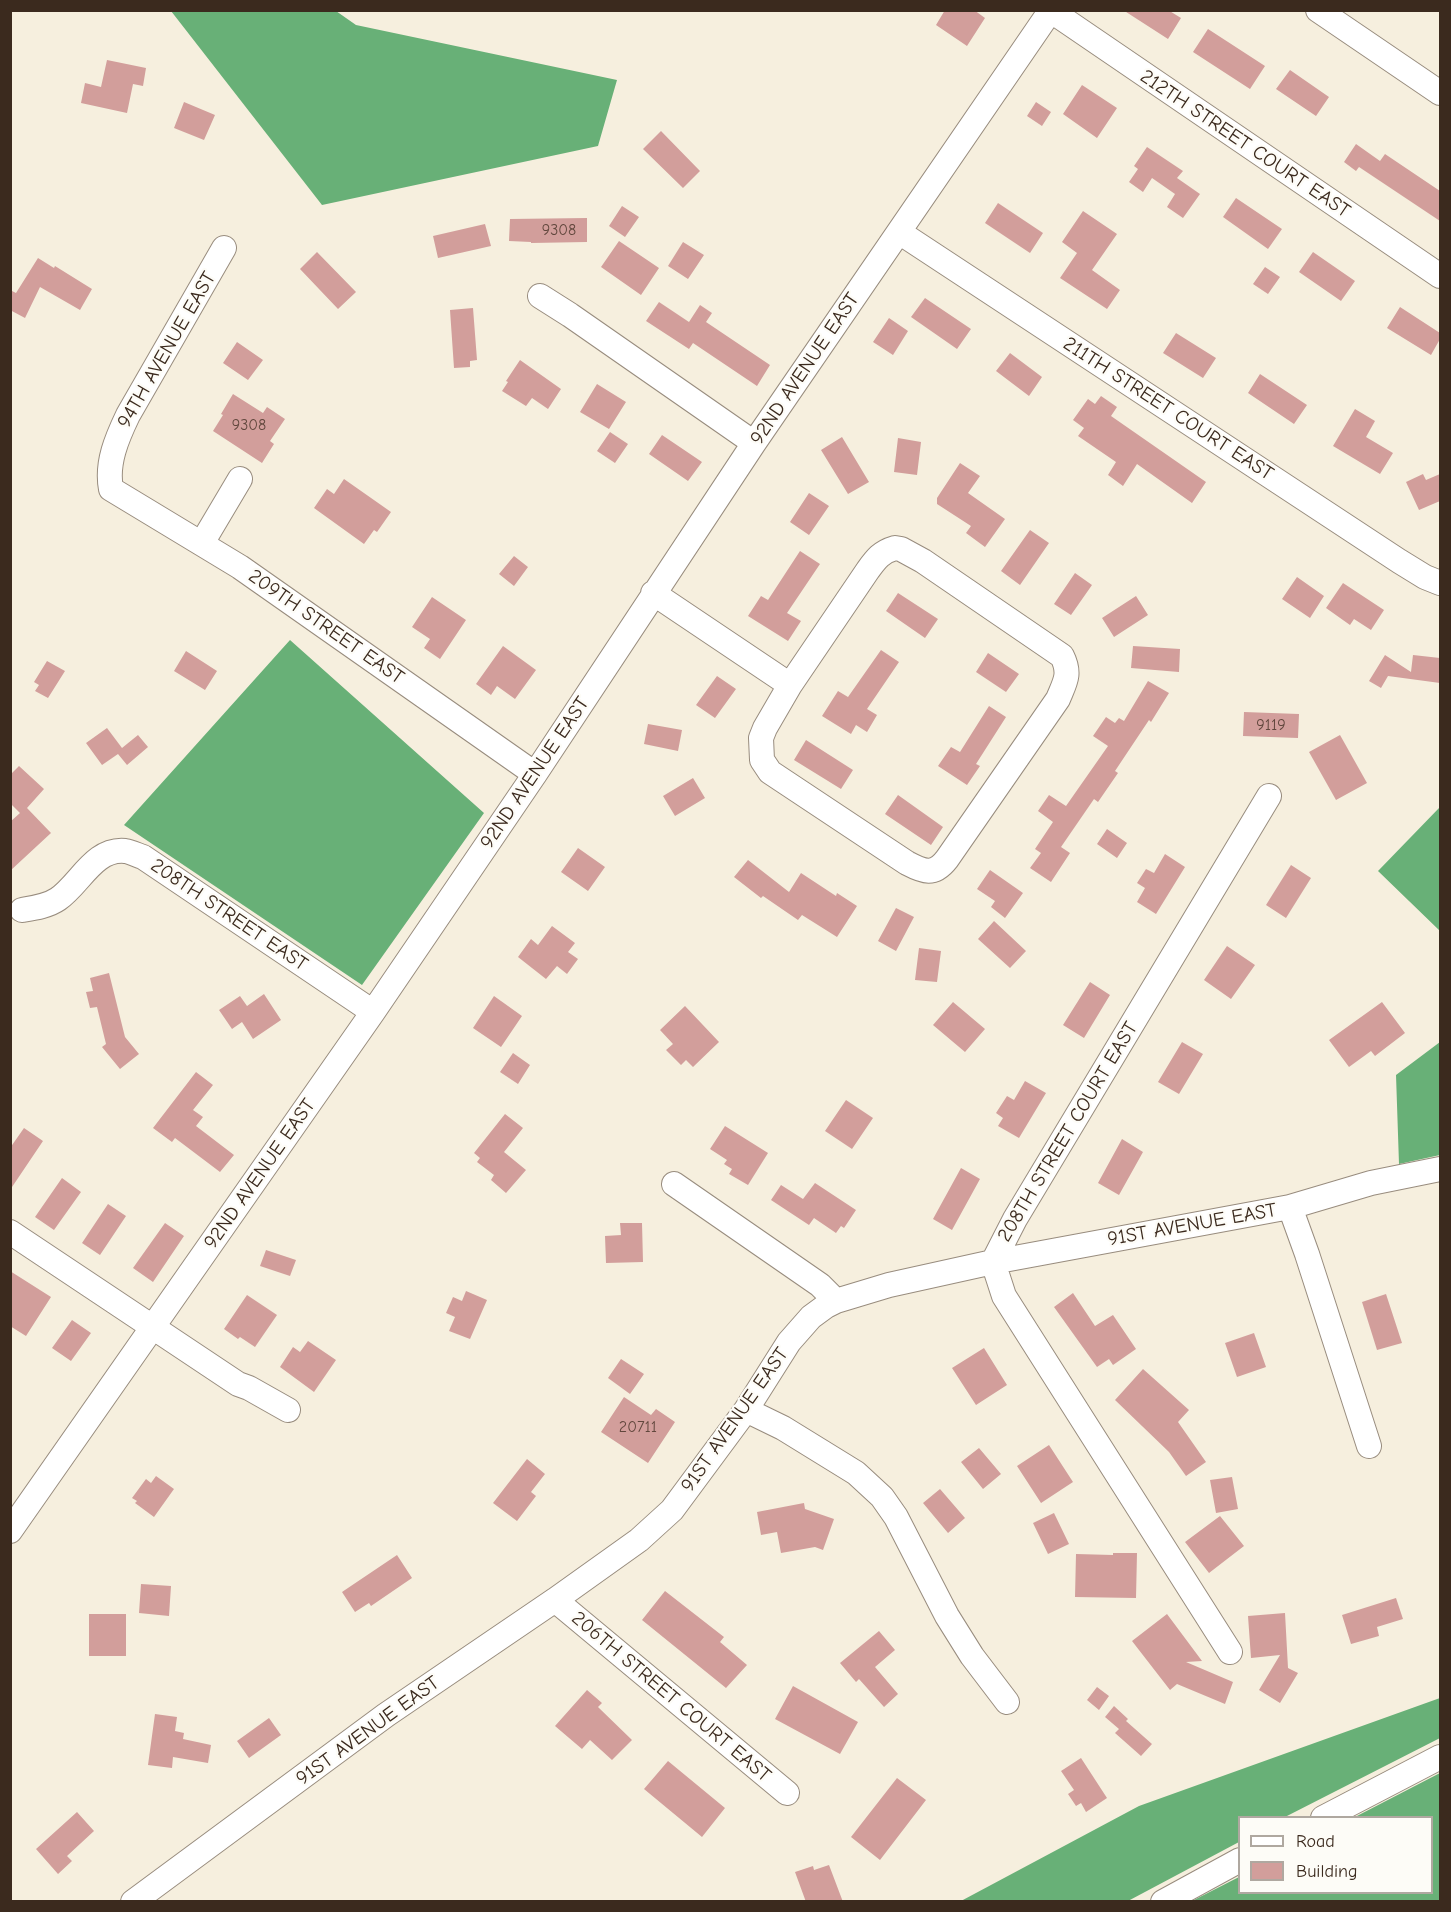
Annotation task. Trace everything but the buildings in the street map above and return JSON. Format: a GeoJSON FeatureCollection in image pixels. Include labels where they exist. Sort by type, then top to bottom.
{"type":"FeatureCollection","features":[{"type":"Feature","properties":{"kind":"street"},"geometry":{"type":"LineString","coordinates":[[1318,10],[1440,93]]}},
{"type":"Feature","properties":{"kind":"street","name":"92ND AVENUE EAST"},"geometry":{"type":"LineString","coordinates":[[10,1531],[373,1012],[535,774],[754,442],[1050,11]]}},
{"type":"Feature","properties":{"kind":"street","name":"212TH STREET COURT EAST"},"geometry":{"type":"LineString","coordinates":[[1050,11],[1440,276]]}},
{"type":"Feature","properties":{"kind":"street","name":"211TH STREET COURT EAST"},"geometry":{"type":"LineString","coordinates":[[899,232],[1399,561],[1439,584]]}},
{"type":"Feature","properties":{"kind":"street","name":"94TH AVENUE EAST"},"geometry":{"type":"LineString","coordinates":[[111,489],[109,478],[115,443],[225,248]]}},
{"type":"Feature","properties":{"kind":"street"},"geometry":{"type":"LineString","coordinates":[[540,296],[754,442]]}},
{"type":"Feature","properties":{"kind":"street"},"geometry":{"type":"LineString","coordinates":[[202,543],[240,479]]}},
{"type":"Feature","properties":{"kind":"street","name":"209TH STREET EAST"},"geometry":{"type":"LineString","coordinates":[[111,489],[240,567],[535,774]]}},
{"type":"Feature","properties":{"kind":"street"},"geometry":{"type":"LineString","coordinates":[[895,548],[923,561],[1062,656],[1067,666],[1066,682],[1058,699],[947,859],[941,867],[932,871],[920,870],[897,857],[770,772],[762,760],[761,738],[790,685],[878,556],[895,548]]}},
{"type":"Feature","properties":{"kind":"street"},"geometry":{"type":"LineString","coordinates":[[653,593],[790,685]]}},
{"type":"Feature","properties":{"kind":"street","name":"208TH STREET COURT EAST"},"geometry":{"type":"LineString","coordinates":[[1230,1652],[1004,1296],[993,1262],[1015,1219],[1269,796]]}},
{"type":"Feature","properties":{"kind":"street","name":"208TH STREET EAST"},"geometry":{"type":"LineString","coordinates":[[22,910],[45,906],[56,900],[67,892],[93,863],[108,852],[125,851],[143,857],[373,1012]]}},
{"type":"Feature","properties":{"kind":"street","name":"91ST AVENUE EAST"},"geometry":{"type":"LineString","coordinates":[[133,1902],[386,1715],[639,1540],[672,1510],[746,1410],[789,1342],[811,1317],[836,1301],[889,1285],[993,1262],[1290,1208],[1371,1183],[1440,1169]]}},
{"type":"Feature","properties":{"kind":"street"},"geometry":{"type":"LineString","coordinates":[[674,1184],[820,1285],[836,1301]]}},
{"type":"Feature","properties":{"kind":"street"},"geometry":{"type":"LineString","coordinates":[[1290,1208],[1369,1446]]}},
{"type":"Feature","properties":{"kind":"street"},"geometry":{"type":"LineString","coordinates":[[10,1232],[238,1384],[288,1410]]}},
{"type":"Feature","properties":{"kind":"street"},"geometry":{"type":"LineString","coordinates":[[746,1410],[783,1428],[855,1473],[882,1497],[896,1517],[947,1616],[972,1656],[1007,1702]]}},
{"type":"Feature","properties":{"kind":"street","name":"206TH STREET COURT EAST"},"geometry":{"type":"LineString","coordinates":[[555,1600],[788,1793]]}},
{"type":"Feature","properties":{"kind":"street"},"geometry":{"type":"LineString","coordinates":[[1327,1816],[1440,1757]]}},
{"type":"Feature","properties":{"kind":"street"},"geometry":{"type":"LineString","coordinates":[[1163,1902],[1238,1861]]}},
{"type":"Feature","properties":{"kind":"green space"},"geometry":{"type":"Polygon","coordinates":[[[171,11],[336,11],[356,25],[617,80],[598,146],[322,205],[171,11]]]}},
{"type":"Feature","properties":{"kind":"green space"},"geometry":{"type":"Polygon","coordinates":[[[290,640],[484,813],[362,985],[124,825],[290,640]]]}},
{"type":"Feature","properties":{"kind":"green space"},"geometry":{"type":"Polygon","coordinates":[[[1440,807],[1440,931],[1378,871],[1440,807]]]}},
{"type":"Feature","properties":{"kind":"green space"},"geometry":{"type":"Polygon","coordinates":[[[1440,1042],[1440,1155],[1399,1164],[1396,1075],[1440,1042]]]}},
{"type":"Feature","properties":{"kind":"green space"},"geometry":{"type":"Polygon","coordinates":[[[1440,1698],[1440,1738],[1287,1816],[1238,1816],[1238,1843],[1128,1901],[961,1901],[1139,1806],[1440,1698]]]}},
{"type":"Feature","properties":{"kind":"green space"},"geometry":{"type":"Polygon","coordinates":[[[1440,1773],[1440,1901],[1192,1901],[1238,1878],[1238,1894],[1433,1894],[1433,1816],[1357,1816],[1440,1773]]]}}]}
